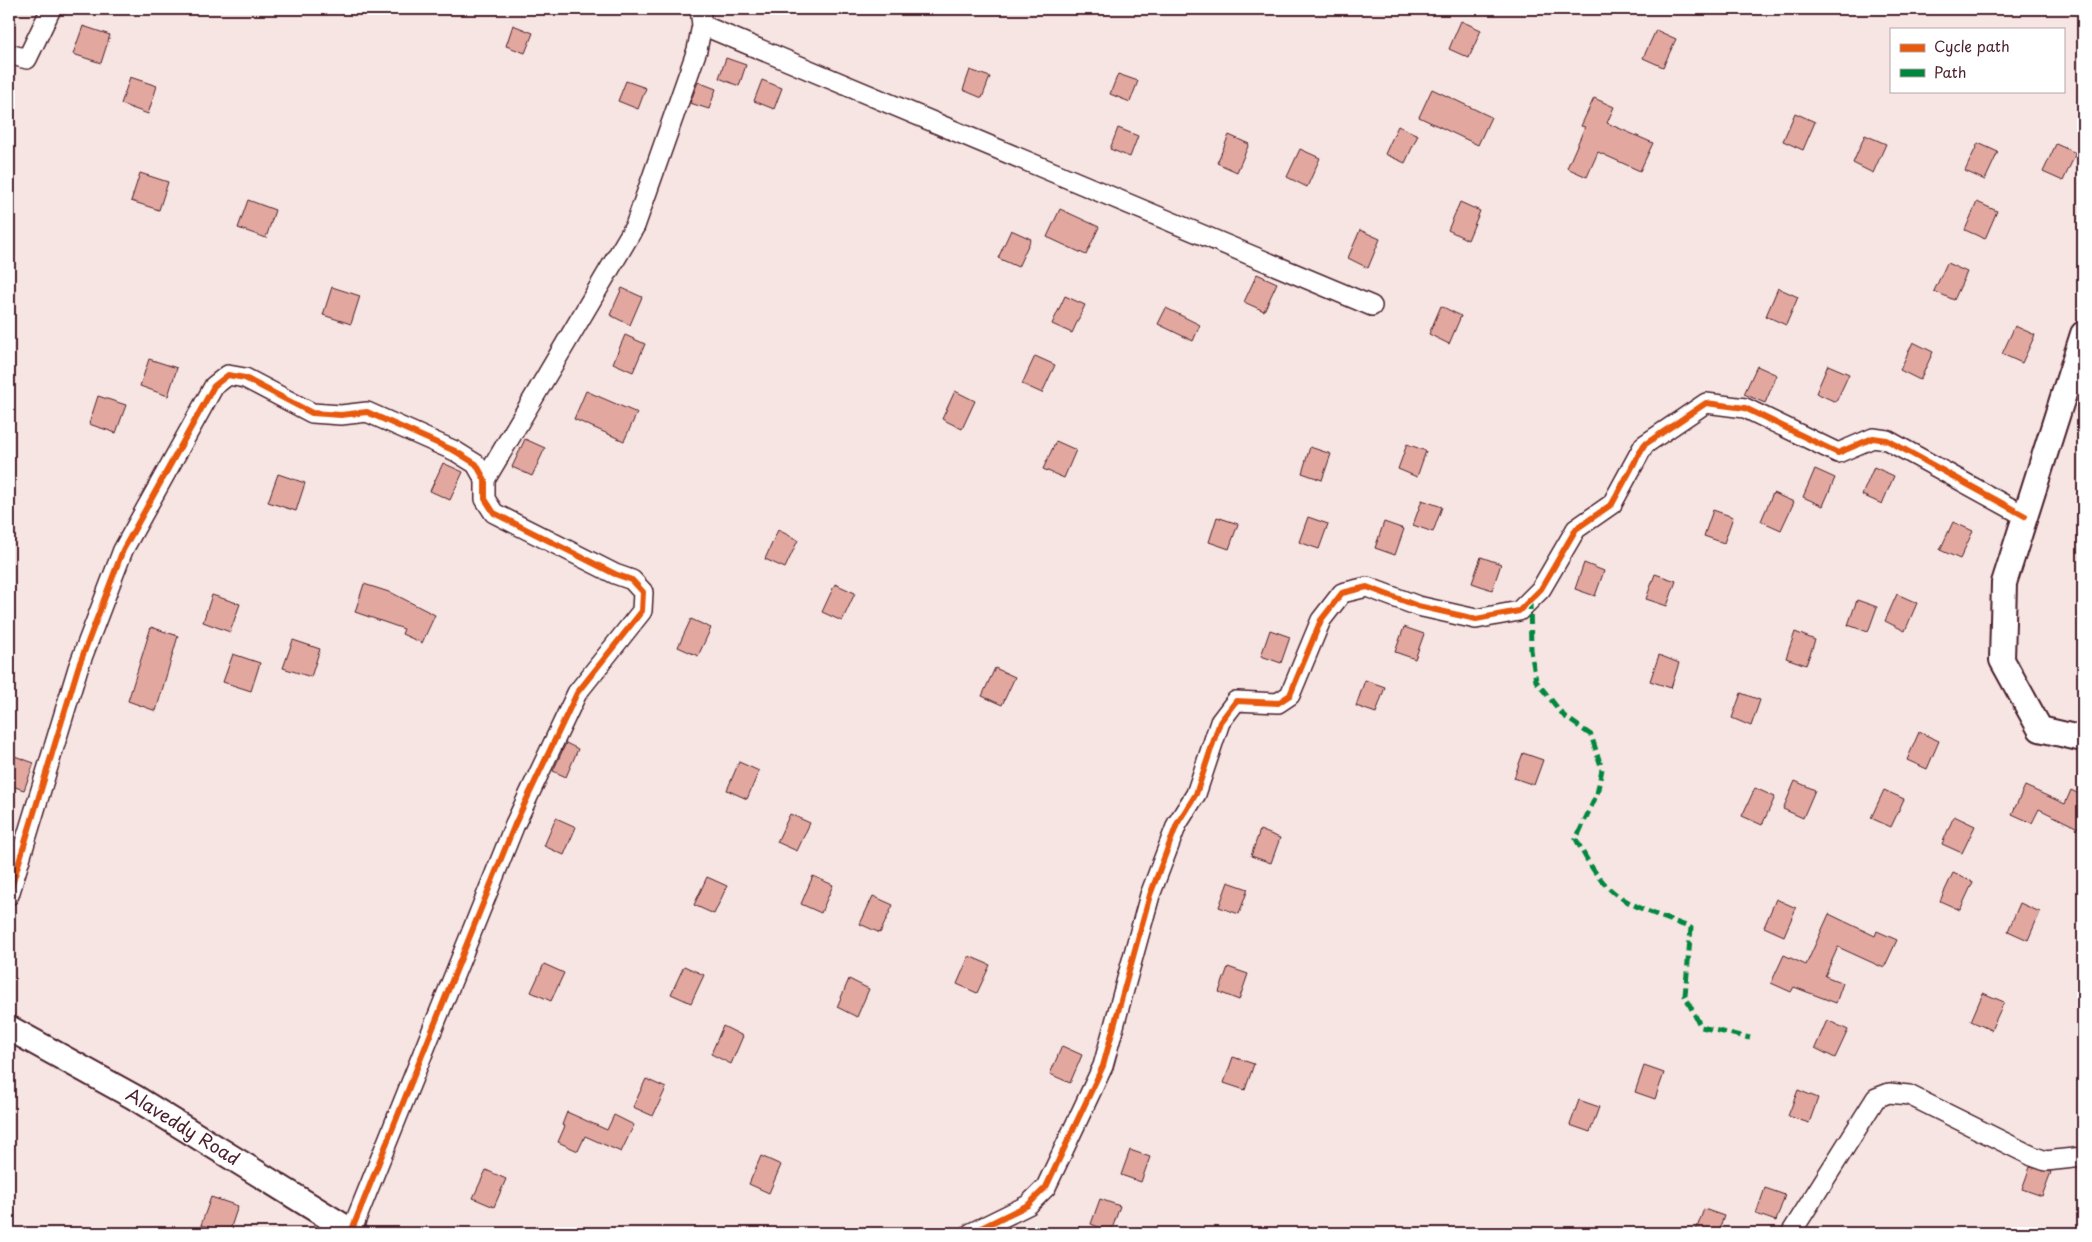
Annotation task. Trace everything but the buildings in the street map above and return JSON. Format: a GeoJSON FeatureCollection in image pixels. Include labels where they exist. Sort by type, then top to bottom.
{"type":"FeatureCollection","features":[{"type":"Feature","properties":{"kind":"street"},"geometry":{"type":"LineString","coordinates":[[9,54],[26,59],[51,9]]}},
{"type":"Feature","properties":{"kind":"street"},"geometry":{"type":"LineString","coordinates":[[485,480],[635,226],[697,50],[701,17],[1372,306]]}},
{"type":"Feature","properties":{"kind":"street"},"geometry":{"type":"LineString","coordinates":[[2083,334],[2004,583],[2002,660],[2040,729],[2083,739]]}},
{"type":"Feature","properties":{"kind":"street"},"geometry":{"type":"LineString","coordinates":[[9,895],[78,668],[123,550],[214,386],[228,375],[245,378],[312,412],[341,416],[367,412],[454,451],[476,464],[485,480],[485,499],[494,513],[615,574],[632,580],[643,592],[642,611],[577,693],[515,824],[352,1232]]}},
{"type":"Feature","properties":{"kind":"street"},"geometry":{"type":"LineString","coordinates":[[971,1233],[1028,1205],[1046,1187],[1102,1066],[1150,895],[1177,824],[1196,794],[1220,722],[1236,702],[1278,703],[1290,695],[1320,620],[1342,593],[1367,587],[1418,606],[1476,618],[1519,610],[1541,590],[1576,529],[1612,504],[1644,445],[1706,404],[1745,408],[1838,453],[1873,438],[1887,440],[2025,516]]}},
{"type":"Feature","properties":{"kind":"street","name":"Alaveddy Road"},"geometry":{"type":"LineString","coordinates":[[9,1028],[134,1098],[352,1232]]}},
{"type":"Feature","properties":{"kind":"street"},"geometry":{"type":"LineString","coordinates":[[1791,1233],[1876,1098],[1889,1094],[1909,1095],[2032,1156],[2046,1161],[2083,1157]]}},
{"type":"Feature","properties":{"kind":"marked path"},"geometry":{"type":"LineString","coordinates":[[1530,600],[1531,650],[1536,681],[1564,716],[1591,735],[1602,769],[1597,794],[1576,839],[1598,876],[1617,895],[1643,909],[1691,928],[1685,996],[1701,1027],[1750,1038]]}},
{"type":"Feature","properties":{"kind":"cycle path"},"geometry":{"type":"LineString","coordinates":[[9,895],[78,668],[123,550],[214,386],[228,375],[245,378],[312,413],[341,415],[367,412],[455,451],[476,464],[485,480],[485,499],[494,513],[615,574],[632,580],[643,592],[642,611],[577,693],[515,824],[351,1232]]}},
{"type":"Feature","properties":{"kind":"cycle path"},"geometry":{"type":"LineString","coordinates":[[971,1233],[1028,1205],[1046,1187],[1103,1066],[1150,895],[1177,824],[1196,794],[1220,722],[1236,701],[1278,703],[1290,695],[1321,620],[1342,593],[1367,587],[1418,606],[1476,619],[1519,611],[1541,589],[1576,529],[1612,504],[1644,445],[1706,403],[1745,408],[1838,453],[1873,438],[1887,440],[2025,516]]}}]}
